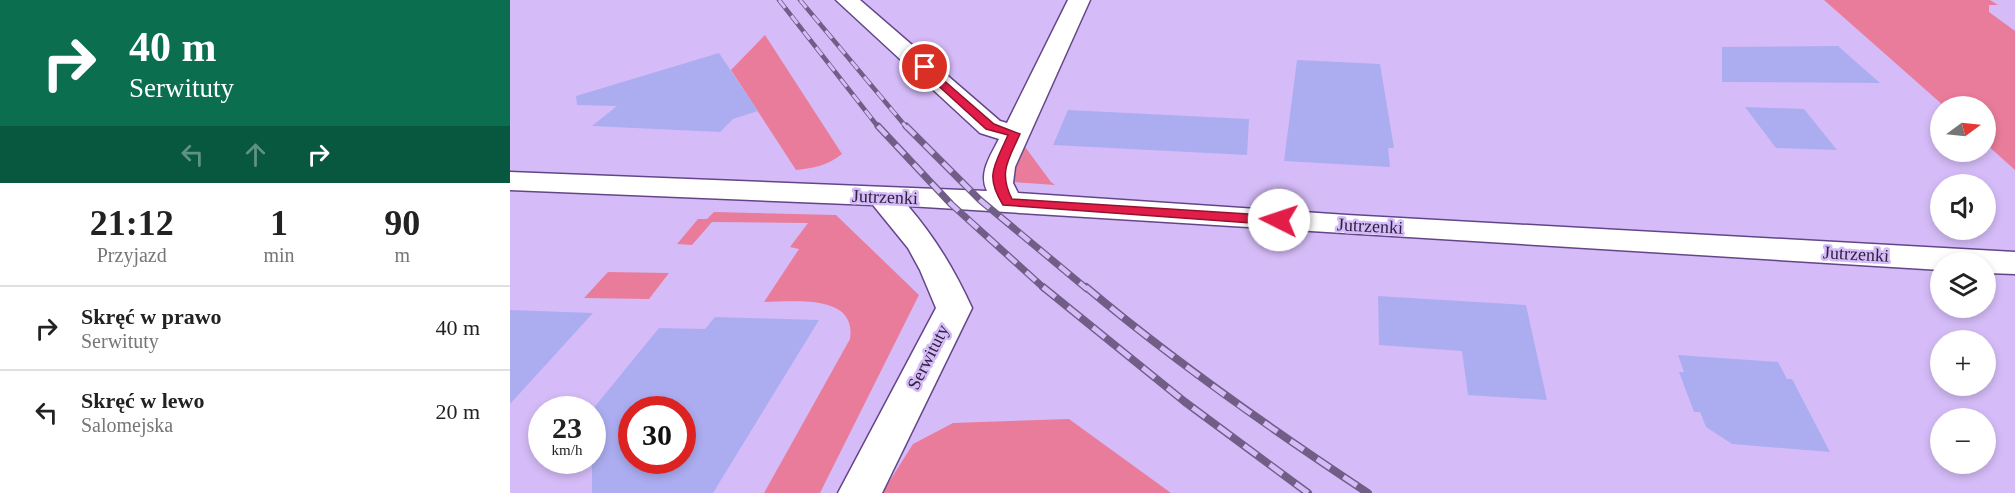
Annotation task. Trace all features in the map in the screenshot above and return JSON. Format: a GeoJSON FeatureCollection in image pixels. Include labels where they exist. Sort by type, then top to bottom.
{"type":"FeatureCollection","features":[{"type":"Feature","properties":{"kind":"street"},"geometry":{"type":"LineString","coordinates":[[847,0],[990,126],[1014,134]]}},
{"type":"Feature","properties":{"kind":"street"},"geometry":{"type":"LineString","coordinates":[[1007,202],[998,183],[1000,167],[1079,0]]}},
{"type":"Feature","properties":{"kind":"street","name":"Jutrzenki"},"geometry":{"type":"LineString","coordinates":[[510,181],[1007,202],[1347,225],[2015,263]]}},
{"type":"Feature","properties":{"kind":"street","name":"Serwituty"},"geometry":{"type":"LineString","coordinates":[[860,493],[954,308],[937,270],[921,243],[883,198]]}},
{"type":"Feature","properties":{"kind":"shaded area"},"geometry":{"type":"Polygon","coordinates":[[[1824,0],[1990,0],[1998,5],[1989,5],[1989,12],[2015,31],[2015,170],[1996,153],[1996,96],[1933,96],[1824,0]]]}},
{"type":"Feature","properties":{"kind":"shaded area"},"geometry":{"type":"Polygon","coordinates":[[[765,35],[842,154],[826,164],[796,170],[731,70],[765,35]]]}},
{"type":"Feature","properties":{"kind":"shaded area"},"geometry":{"type":"Polygon","coordinates":[[[1020,140],[1055,185],[1014,182],[1012,173],[1020,140]]]}},
{"type":"Feature","properties":{"kind":"shaded area"},"geometry":{"type":"Polygon","coordinates":[[[714,212],[836,215],[919,295],[820,493],[764,493],[850,339],[850,324],[844,314],[834,307],[820,303],[764,302],[799,249],[790,247],[808,223],[712,222],[692,245],[677,244],[698,219],[707,219],[714,212]]]}},
{"type":"Feature","properties":{"kind":"shaded area"},"geometry":{"type":"Polygon","coordinates":[[[608,272],[669,273],[649,299],[584,298],[608,272]]]}},
{"type":"Feature","properties":{"kind":"shaded area"},"geometry":{"type":"Polygon","coordinates":[[[1069,419],[1171,493],[882,493],[913,444],[953,423],[1069,419]]]}},
{"type":"Feature","properties":{"kind":"building"},"geometry":{"type":"Polygon","coordinates":[[[1838,46],[1880,83],[1722,82],[1722,47],[1838,46]]]}},
{"type":"Feature","properties":{"kind":"building"},"geometry":{"type":"Polygon","coordinates":[[[719,53],[758,111],[733,119],[720,132],[592,126],[617,106],[577,105],[576,96],[719,53]]]}},
{"type":"Feature","properties":{"kind":"building"},"geometry":{"type":"Polygon","coordinates":[[[1297,60],[1380,64],[1394,148],[1388,148],[1390,167],[1284,161],[1297,60]]]}},
{"type":"Feature","properties":{"kind":"building"},"geometry":{"type":"Polygon","coordinates":[[[1745,107],[1804,109],[1837,150],[1776,148],[1745,107]]]}},
{"type":"Feature","properties":{"kind":"building"},"geometry":{"type":"Polygon","coordinates":[[[1068,110],[1249,119],[1247,155],[1053,145],[1068,110]]]}},
{"type":"Feature","properties":{"kind":"building"},"geometry":{"type":"Polygon","coordinates":[[[1378,296],[1526,305],[1547,400],[1468,395],[1462,351],[1379,345],[1378,296]]]}},
{"type":"Feature","properties":{"kind":"building"},"geometry":{"type":"Polygon","coordinates":[[[510,310],[593,313],[510,404],[510,310]]]}},
{"type":"Feature","properties":{"kind":"building"},"geometry":{"type":"Polygon","coordinates":[[[715,317],[819,320],[713,493],[592,493],[592,474],[606,474],[606,396],[603,396],[659,328],[705,329],[715,317]]]}},
{"type":"Feature","properties":{"kind":"building"},"geometry":{"type":"Polygon","coordinates":[[[1678,355],[1778,362],[1787,379],[1792,379],[1830,452],[1732,444],[1706,427],[1700,412],[1694,412],[1679,372],[1684,372],[1678,355]]]}},
{"type":"Feature","properties":{"kind":"railway"},"geometry":{"type":"LineString","coordinates":[[779,0],[879,128]]}},
{"type":"Feature","properties":{"kind":"railway"},"geometry":{"type":"LineString","coordinates":[[800,0],[907,128]]}},
{"type":"Feature","properties":{"kind":"railway"},"geometry":{"type":"LineString","coordinates":[[878,126],[951,204],[1045,289]]}},
{"type":"Feature","properties":{"kind":"railway"},"geometry":{"type":"LineString","coordinates":[[906,126],[980,200],[1087,289]]}},
{"type":"Feature","properties":{"kind":"railway"},"geometry":{"type":"LineString","coordinates":[[1043,287],[1185,402],[1308,493]]}},
{"type":"Feature","properties":{"kind":"railway"},"geometry":{"type":"LineString","coordinates":[[1086,287],[1224,394],[1368,493]]}},
{"type":"Feature","properties":{"kind":"route"},"geometry":{"type":"LineString","coordinates":[[925,67],[990,126],[1014,134],[1000,167],[998,183],[1007,202],[1279,220]]}}]}
